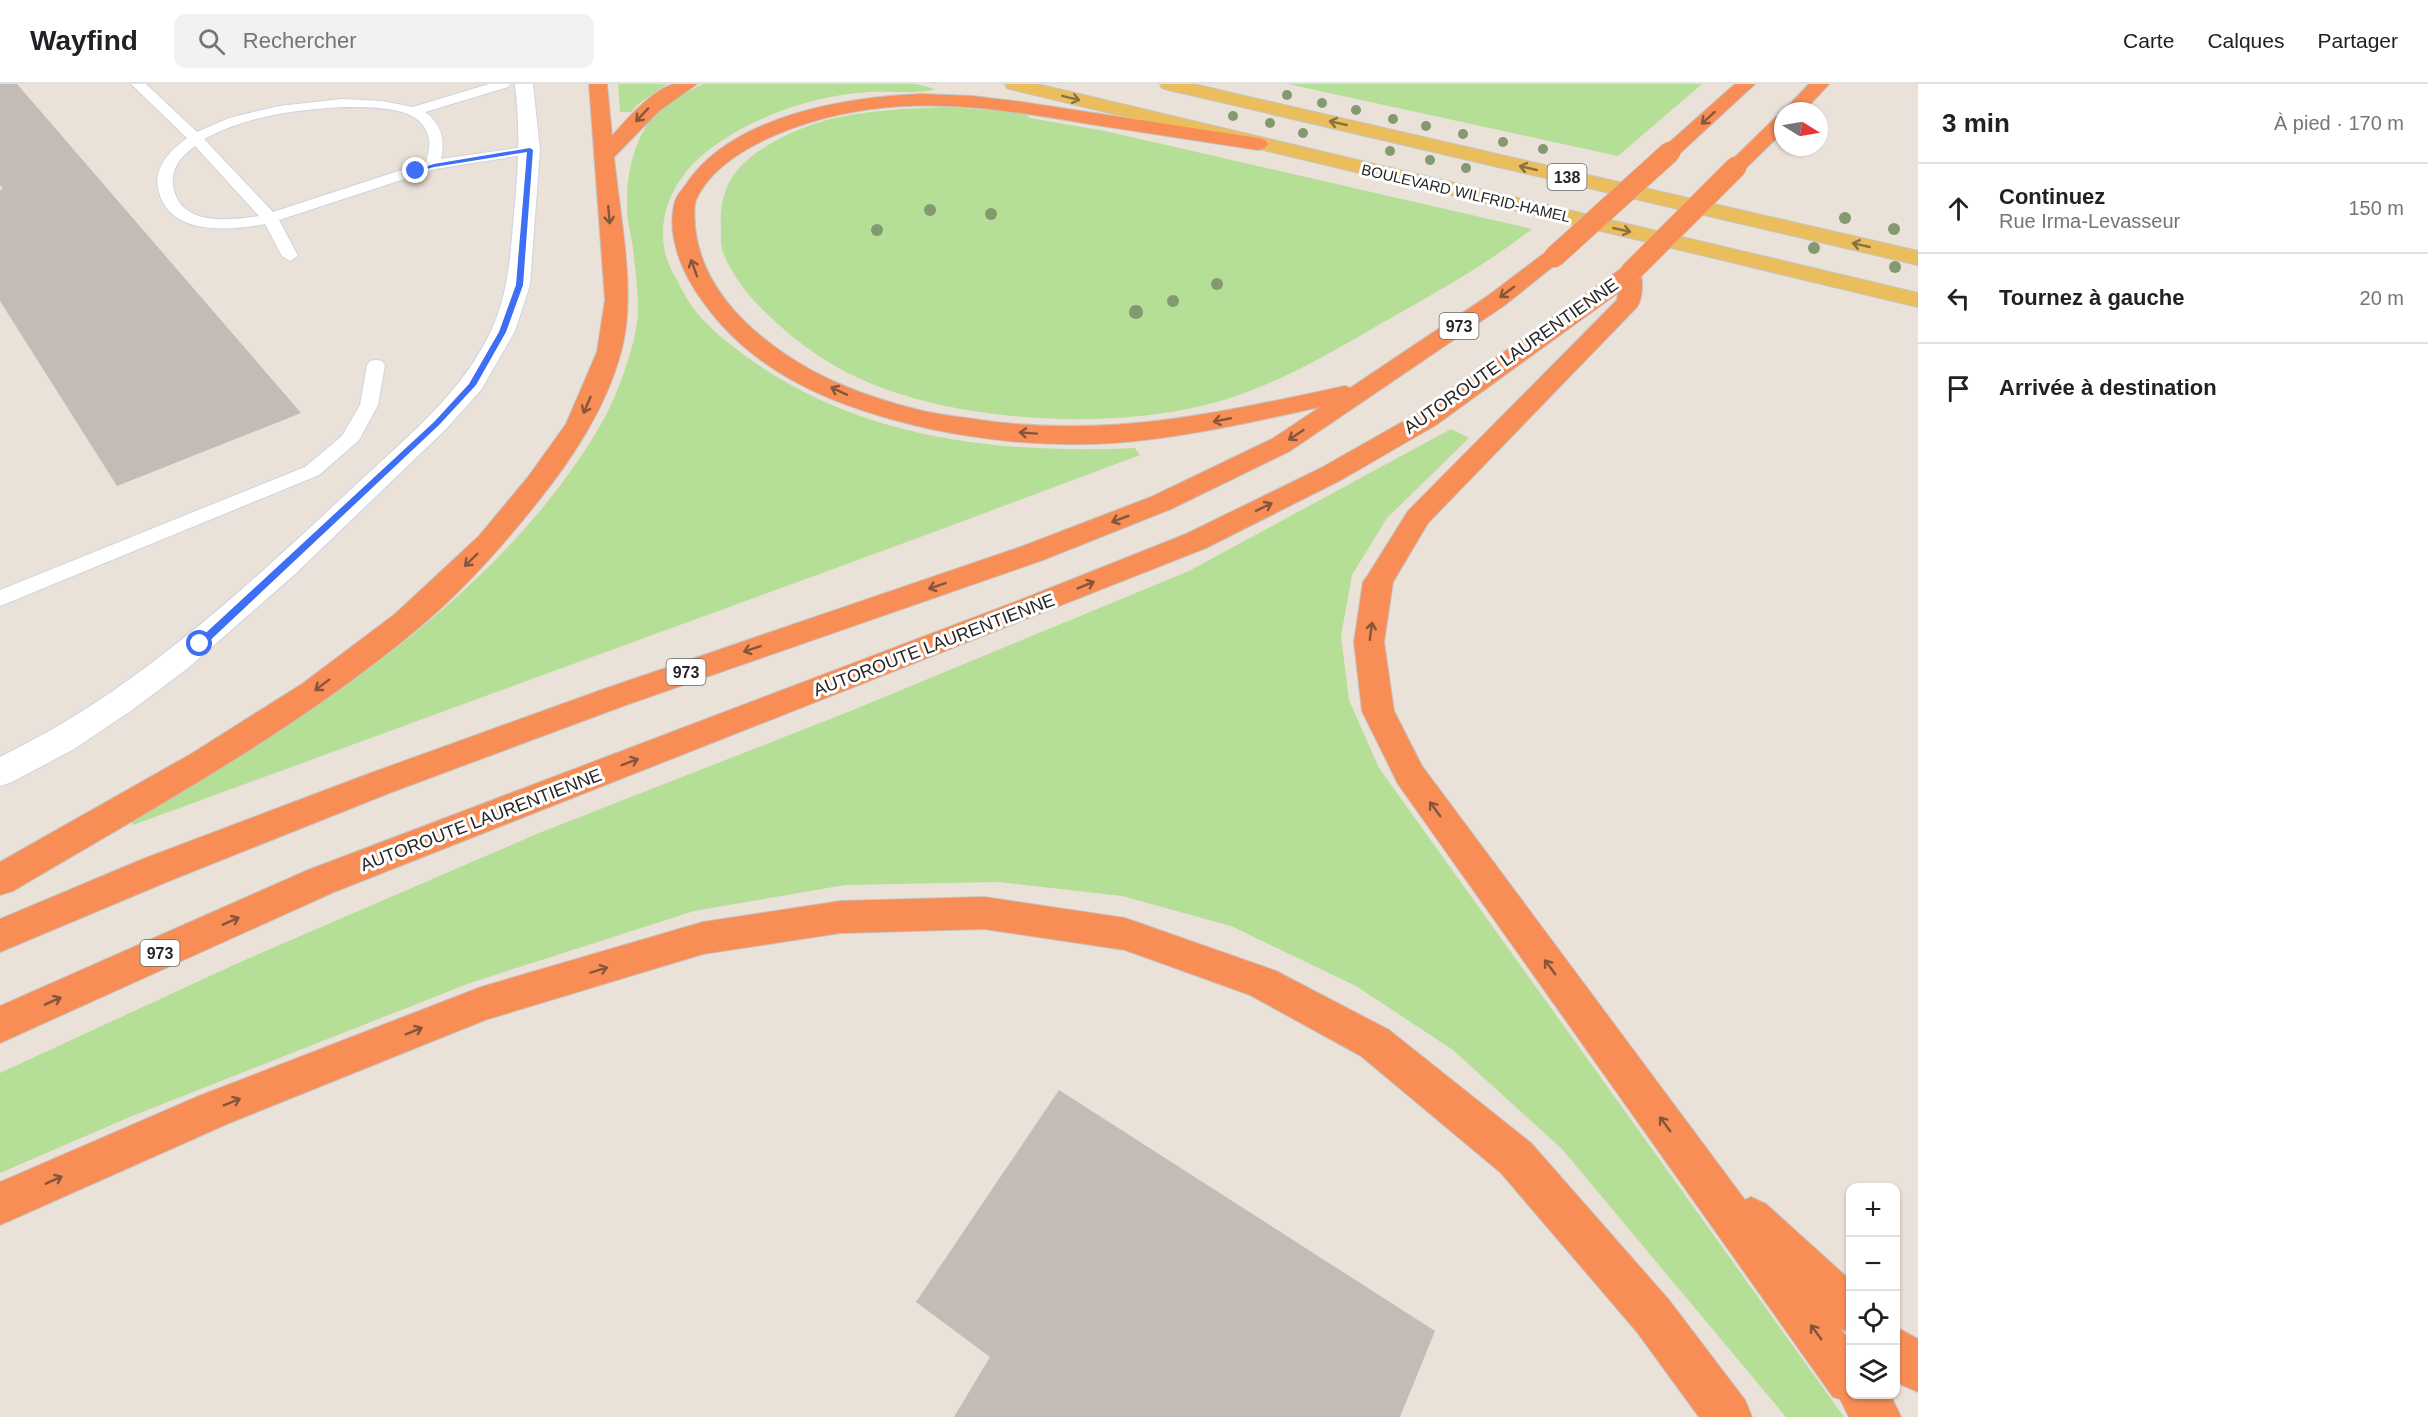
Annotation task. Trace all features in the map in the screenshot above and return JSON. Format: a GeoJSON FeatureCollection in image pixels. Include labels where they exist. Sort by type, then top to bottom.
{"type":"FeatureCollection","features":[{"type":"Feature","properties":{"kind":"highway"},"geometry":{"type":"LineString","coordinates":[[0,880],[203,763],[313,692],[406,622],[489,543],[538,483],[579,424],[609,352],[617,300],[598,84]]}},
{"type":"Feature","properties":{"kind":"highway"},"geometry":{"type":"LineString","coordinates":[[604,157],[647,109],[667,93],[688,84]]}},
{"type":"Feature","properties":{"kind":"highway","name":"973"},"geometry":{"type":"LineString","coordinates":[[0,936],[156,870],[381,783],[615,697],[1033,553],[1161,503],[1281,446],[1497,300],[1554,257],[1746,84]]}},
{"type":"Feature","properties":{"kind":"highway"},"geometry":{"type":"LineString","coordinates":[[1802,102],[1820,84]]}},
{"type":"Feature","properties":{"kind":"highway"},"geometry":{"type":"LineString","coordinates":[[1258,144],[999,105],[928,99],[875,102],[821,111],[778,127],[738,146],[701,176],[695,185],[684,204],[683,236],[696,275],[720,308],[750,339],[794,371],[852,398],[915,417],[1001,431],[1068,436],[1130,433],[1213,421],[1362,391]]}},
{"type":"Feature","properties":{"kind":"highway","name":"AUTOROUTE LAURENTIENNE"},"geometry":{"type":"LineString","coordinates":[[0,1025],[321,881],[1031,608],[1196,541],[1331,474],[1427,420],[1630,273],[1774,130]]}},
{"type":"Feature","properties":{"kind":"highway"},"geometry":{"type":"LineString","coordinates":[[1630,273],[1629,302],[1418,517],[1378,582],[1369,642],[1378,711],[1410,775],[1846,1373]]}},
{"type":"Feature","properties":{"kind":"highway"},"geometry":{"type":"LineString","coordinates":[[0,1204],[213,1110],[481,1004],[703,939],[841,917],[984,913],[1125,934],[1263,983],[1375,1043],[1516,1158],[1653,1316],[1728,1417]]}},
{"type":"Feature","properties":{"kind":"highway"},"geometry":{"type":"LineString","coordinates":[[1699,1171],[1846,1305]]}},
{"type":"Feature","properties":{"kind":"highway"},"geometry":{"type":"LineString","coordinates":[[1900,1353],[1918,1369]]}},
{"type":"Feature","properties":{"kind":"highway"},"geometry":{"type":"LineString","coordinates":[[1864,1399],[1877,1417]]}},
{"type":"Feature","properties":{"kind":"main road","name":"BOULEVARD WILFRID-HAMEL"},"geometry":{"type":"LineString","coordinates":[[1014,84],[1918,300]]}},
{"type":"Feature","properties":{"kind":"main road","name":"138"},"geometry":{"type":"LineString","coordinates":[[1169,84],[1918,258]]}},
{"type":"Feature","properties":{"kind":"street"},"geometry":{"type":"LineString","coordinates":[[0,773],[28,759],[118,705],[200,644],[437,423],[472,385],[503,332],[519,285],[530,150],[530,122],[524,84]]}},
{"type":"Feature","properties":{"kind":"lane"},"geometry":{"type":"LineString","coordinates":[[138,84],[196,139],[270,218],[290,256]]}},
{"type":"Feature","properties":{"kind":"lane"},"geometry":{"type":"LineString","coordinates":[[415,111],[503,84]]}},
{"type":"Feature","properties":{"kind":"lane"},"geometry":{"type":"LineString","coordinates":[[434,165],[436,138],[429,122],[415,111],[385,105],[342,102],[301,105],[243,118],[196,139],[178,152],[165,173],[165,194],[176,210],[191,219],[212,225],[242,225],[434,165],[530,150]]}},
{"type":"Feature","properties":{"kind":"lane"},"geometry":{"type":"LineString","coordinates":[[0,598],[312,471],[349,440],[369,405],[376,365]]}},
{"type":"Feature","properties":{"kind":"green space"},"geometry":{"type":"Polygon","coordinates":[[[618,84],[667,84],[637,105],[631,112],[620,112],[618,84]]]}},
{"type":"Feature","properties":{"kind":"green space"},"geometry":{"type":"Polygon","coordinates":[[[703,84],[916,84],[935,89],[846,94],[782,110],[723,140],[692,165],[673,192],[667,208],[663,240],[666,257],[686,297],[697,313],[720,336],[754,362],[797,388],[842,409],[889,425],[937,437],[986,444],[1036,448],[1135,448],[1140,455],[133,825],[130,818],[248,751],[348,684],[397,647],[444,609],[488,568],[567,476],[600,426],[619,387],[637,325],[636,277],[627,195],[630,170],[637,145],[648,123],[661,108],[678,96],[703,84]]]}},
{"type":"Feature","properties":{"kind":"green space"},"geometry":{"type":"Polygon","coordinates":[[[1288,84],[1702,84],[1618,156],[1288,84]]]}},
{"type":"Feature","properties":{"kind":"green space"},"geometry":{"type":"Polygon","coordinates":[[[951,107],[1024,113],[1030,118],[1105,131],[1532,229],[1463,276],[1345,344],[1299,369],[1226,399],[1160,414],[1115,418],[1019,417],[971,411],[925,401],[882,388],[844,371],[810,350],[791,336],[757,304],[731,269],[721,246],[721,210],[730,182],[747,160],[772,143],[826,120],[867,112],[951,107]]]}},
{"type":"Feature","properties":{"kind":"green space"},"geometry":{"type":"Polygon","coordinates":[[[1451,429],[1469,438],[1387,518],[1352,575],[1341,636],[1349,700],[1379,768],[1844,1417],[1786,1417],[1562,1149],[1453,1050],[1356,986],[1231,926],[1122,896],[999,882],[845,885],[694,911],[470,983],[132,1116],[0,1173],[0,1073],[238,963],[539,833],[848,712],[1189,571],[1451,429]]]}},
{"type":"Feature","properties":{"kind":"building"},"geometry":{"type":"Polygon","coordinates":[[[0,84],[17,84],[301,413],[117,486],[0,301],[0,190],[3,189],[0,185],[0,84]]]}},
{"type":"Feature","properties":{"kind":"building"},"geometry":{"type":"Polygon","coordinates":[[[1059,1090],[1435,1331],[1400,1417],[954,1417],[990,1357],[916,1302],[1059,1090]]]}},
{"type":"Feature","properties":{"kind":"route"},"geometry":{"type":"LineString","coordinates":[[200,644],[437,423],[472,385],[503,332],[519,285],[530,150],[434,165],[416,171]]}}]}
